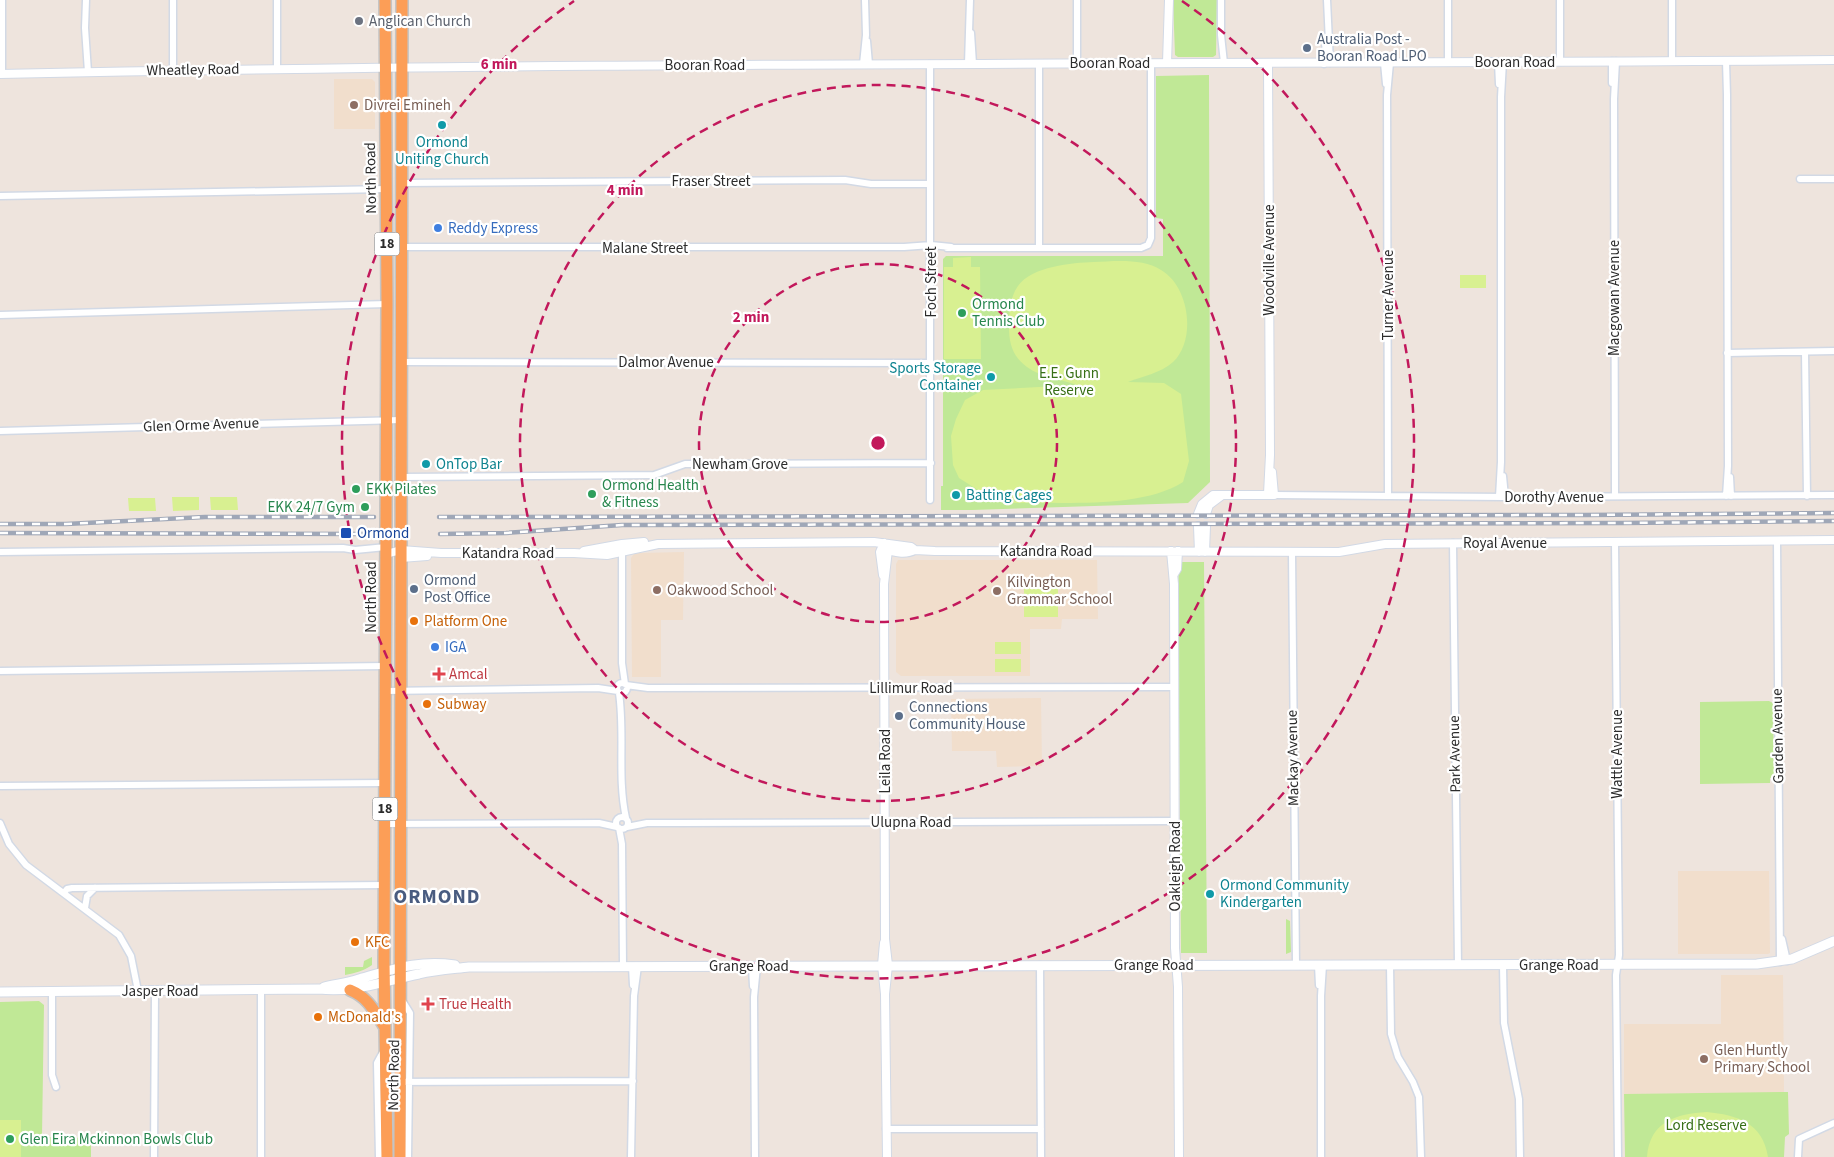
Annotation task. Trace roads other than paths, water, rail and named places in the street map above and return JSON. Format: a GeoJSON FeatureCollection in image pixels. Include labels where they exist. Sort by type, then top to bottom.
{"type":"FeatureCollection","features":[{"type":"Feature","properties":{"kind":"highway","name":"North Road"},"geometry":{"type":"LineString","coordinates":[[385,0],[387,304],[384,977],[388,1157]]}},
{"type":"Feature","properties":{"kind":"highway","name":"North Road"},"geometry":{"type":"LineString","coordinates":[[400,1157],[404,1082],[401,996],[402,0]]}},
{"type":"Feature","properties":{"kind":"highway"},"geometry":{"type":"LineString","coordinates":[[386,118],[402,118]]}},
{"type":"Feature","properties":{"kind":"highway"},"geometry":{"type":"LineString","coordinates":[[384,925],[401,924]]}},
{"type":"Feature","properties":{"kind":"highway"},"geometry":{"type":"LineString","coordinates":[[350,990],[360,994],[371,1004],[386,1027]]}},
{"type":"Feature","properties":{"kind":"main road","name":"Grange Road"},"geometry":{"type":"LineString","coordinates":[[401,966],[420,963],[469,967],[1757,964],[1784,961],[1834,941]]}},
{"type":"Feature","properties":{"kind":"main road","name":"Jasper Road"},"geometry":{"type":"LineString","coordinates":[[0,992],[319,989],[336,991],[350,990],[384,977],[401,966]]}},
{"type":"Feature","properties":{"kind":"main road","name":"Grange Road"},"geometry":{"type":"LineString","coordinates":[[384,977],[401,978],[469,967]]}},
{"type":"Feature","properties":{"kind":"main road","name":"Jasper Road"},"geometry":{"type":"LineString","coordinates":[[319,989],[340,982],[384,977]]}},
{"type":"Feature","properties":{"kind":"street"},"geometry":{"type":"LineString","coordinates":[[1,74],[2,0]]}},
{"type":"Feature","properties":{"kind":"street"},"geometry":{"type":"LineString","coordinates":[[86,0],[85,33],[88,72]]}},
{"type":"Feature","properties":{"kind":"street"},"geometry":{"type":"LineString","coordinates":[[173,0],[173,70]]}},
{"type":"Feature","properties":{"kind":"street"},"geometry":{"type":"LineString","coordinates":[[277,0],[277,69]]}},
{"type":"Feature","properties":{"kind":"street"},"geometry":{"type":"LineString","coordinates":[[865,0],[866,64]]}},
{"type":"Feature","properties":{"kind":"street"},"geometry":{"type":"LineString","coordinates":[[970,0],[968,42],[970,64]]}},
{"type":"Feature","properties":{"kind":"street"},"geometry":{"type":"LineString","coordinates":[[1077,0],[1077,63]]}},
{"type":"Feature","properties":{"kind":"street"},"geometry":{"type":"LineString","coordinates":[[1169,0],[1170,63]]}},
{"type":"Feature","properties":{"kind":"street"},"geometry":{"type":"LineString","coordinates":[[1221,0],[1221,63]]}},
{"type":"Feature","properties":{"kind":"street"},"geometry":{"type":"LineString","coordinates":[[1327,0],[1327,64]]}},
{"type":"Feature","properties":{"kind":"street"},"geometry":{"type":"LineString","coordinates":[[1448,0],[1448,62]]}},
{"type":"Feature","properties":{"kind":"street"},"geometry":{"type":"LineString","coordinates":[[1560,0],[1560,62]]}},
{"type":"Feature","properties":{"kind":"street"},"geometry":{"type":"LineString","coordinates":[[1672,0],[1672,61]]}},
{"type":"Feature","properties":{"kind":"street","name":"Booran Road"},"geometry":{"type":"LineString","coordinates":[[385,68],[1834,60]]}},
{"type":"Feature","properties":{"kind":"street","name":"Macgowan Avenue"},"geometry":{"type":"LineString","coordinates":[[1614,61],[1615,496]]}},
{"type":"Feature","properties":{"kind":"street"},"geometry":{"type":"LineString","coordinates":[[1728,61],[1727,353],[1729,496]]}},
{"type":"Feature","properties":{"kind":"street"},"geometry":{"type":"LineString","coordinates":[[1500,62],[1502,497]]}},
{"type":"Feature","properties":{"kind":"street","name":"Malane Street"},"geometry":{"type":"LineString","coordinates":[[387,247],[1141,248],[1150,244],[1151,231],[1150,63]]}},
{"type":"Feature","properties":{"kind":"street","name":"Turner Avenue"},"geometry":{"type":"LineString","coordinates":[[1387,63],[1388,496]]}},
{"type":"Feature","properties":{"kind":"street","name":"Foch Street"},"geometry":{"type":"LineString","coordinates":[[930,64],[930,500]]}},
{"type":"Feature","properties":{"kind":"street"},"geometry":{"type":"LineString","coordinates":[[1039,64],[1039,247]]}},
{"type":"Feature","properties":{"kind":"street","name":"Woodville Avenue"},"geometry":{"type":"LineString","coordinates":[[1268,64],[1271,494]]}},
{"type":"Feature","properties":{"kind":"street","name":"Wheatley Road"},"geometry":{"type":"LineString","coordinates":[[1,74],[385,68]]}},
{"type":"Feature","properties":{"kind":"street"},"geometry":{"type":"LineString","coordinates":[[1800,179],[1834,179]]}},
{"type":"Feature","properties":{"kind":"street","name":"Fraser Street"},"geometry":{"type":"LineString","coordinates":[[402,183],[844,180],[875,184],[930,184]]}},
{"type":"Feature","properties":{"kind":"street"},"geometry":{"type":"LineString","coordinates":[[0,196],[387,189]]}},
{"type":"Feature","properties":{"kind":"street"},"geometry":{"type":"LineString","coordinates":[[0,314],[387,304]]}},
{"type":"Feature","properties":{"kind":"street"},"geometry":{"type":"LineString","coordinates":[[1727,353],[1834,351]]}},
{"type":"Feature","properties":{"kind":"street"},"geometry":{"type":"LineString","coordinates":[[1805,352],[1807,496]]}},
{"type":"Feature","properties":{"kind":"street","name":"Dalmor Avenue"},"geometry":{"type":"LineString","coordinates":[[401,362],[931,363]]}},
{"type":"Feature","properties":{"kind":"street","name":"Glen Orme Avenue"},"geometry":{"type":"LineString","coordinates":[[0,431],[401,420]]}},
{"type":"Feature","properties":{"kind":"street","name":"Newham Grove"},"geometry":{"type":"LineString","coordinates":[[401,477],[654,475],[662,474],[679,465],[690,464],[931,463]]}},
{"type":"Feature","properties":{"kind":"street"},"geometry":{"type":"LineString","coordinates":[[1202,514],[1208,505],[1223,495],[1271,494]]}},
{"type":"Feature","properties":{"kind":"street","name":"Dorothy Avenue"},"geometry":{"type":"LineString","coordinates":[[1271,494],[1502,497],[1834,495]]}},
{"type":"Feature","properties":{"kind":"street"},"geometry":{"type":"LineString","coordinates":[[1202,526],[1202,552]]}},
{"type":"Feature","properties":{"kind":"street","name":"Royal Avenue"},"geometry":{"type":"LineString","coordinates":[[1175,551],[1346,552],[1385,544],[1834,540]]}},
{"type":"Feature","properties":{"kind":"street","name":"Garden Avenue"},"geometry":{"type":"LineString","coordinates":[[1777,541],[1780,931],[1784,961]]}},
{"type":"Feature","properties":{"kind":"street","name":"Katandra Road"},"geometry":{"type":"LineString","coordinates":[[574,553],[641,542],[658,544],[866,543],[884,547],[911,547],[915,550],[1175,551]]}},
{"type":"Feature","properties":{"kind":"street","name":"Wattle Avenue"},"geometry":{"type":"LineString","coordinates":[[1615,542],[1619,955],[1616,974],[1618,1157]]}},
{"type":"Feature","properties":{"kind":"street","name":"Park Avenue"},"geometry":{"type":"LineString","coordinates":[[1453,543],[1458,965]]}},
{"type":"Feature","properties":{"kind":"street"},"geometry":{"type":"LineString","coordinates":[[622,544],[622,844],[634,996],[632,1157]]}},
{"type":"Feature","properties":{"kind":"street","name":"Katandra Road"},"geometry":{"type":"LineString","coordinates":[[386,550],[401,554],[574,553],[607,555],[658,544]]}},
{"type":"Feature","properties":{"kind":"street","name":"Leila Road"},"geometry":{"type":"LineString","coordinates":[[884,547],[886,1157]]}},
{"type":"Feature","properties":{"kind":"street"},"geometry":{"type":"LineString","coordinates":[[0,552],[333,548],[386,550]]}},
{"type":"Feature","properties":{"kind":"street","name":"Oakleigh Road"},"geometry":{"type":"LineString","coordinates":[[1175,551],[1177,569],[1174,575],[1174,687],[1179,1157]]}},
{"type":"Feature","properties":{"kind":"street","name":"Mackay Avenue"},"geometry":{"type":"LineString","coordinates":[[1292,552],[1296,965]]}},
{"type":"Feature","properties":{"kind":"street"},"geometry":{"type":"LineString","coordinates":[[0,671],[385,666]]}},
{"type":"Feature","properties":{"kind":"street","name":"Lillimur Road"},"geometry":{"type":"LineString","coordinates":[[385,691],[598,688],[1174,687]]}},
{"type":"Feature","properties":{"kind":"street"},"geometry":{"type":"LineString","coordinates":[[0,786],[385,783]]}},
{"type":"Feature","properties":{"kind":"street","name":"Ulupna Road"},"geometry":{"type":"LineString","coordinates":[[385,824],[1175,821]]}},
{"type":"Feature","properties":{"kind":"street"},"geometry":{"type":"LineString","coordinates":[[0,823],[9,844],[20,858],[34,871],[112,928],[124,942],[134,963],[138,991]]}},
{"type":"Feature","properties":{"kind":"street"},"geometry":{"type":"LineString","coordinates":[[64,893],[70,889],[95,888],[384,885]]}},
{"type":"Feature","properties":{"kind":"street"},"geometry":{"type":"LineString","coordinates":[[85,908],[87,896],[95,888]]}},
{"type":"Feature","properties":{"kind":"street"},"geometry":{"type":"LineString","coordinates":[[1040,965],[1041,1157]]}},
{"type":"Feature","properties":{"kind":"street"},"geometry":{"type":"LineString","coordinates":[[1320,965],[1321,1157]]}},
{"type":"Feature","properties":{"kind":"street"},"geometry":{"type":"LineString","coordinates":[[1390,965],[1391,1034],[1398,1057],[1413,1082],[1419,1097],[1421,1157]]}},
{"type":"Feature","properties":{"kind":"street"},"geometry":{"type":"LineString","coordinates":[[1503,965],[1504,1023],[1519,1098],[1520,1157]]}},
{"type":"Feature","properties":{"kind":"street"},"geometry":{"type":"LineString","coordinates":[[754,966],[755,1157]]}},
{"type":"Feature","properties":{"kind":"street"},"geometry":{"type":"LineString","coordinates":[[260,1157],[261,990]]}},
{"type":"Feature","properties":{"kind":"street"},"geometry":{"type":"LineString","coordinates":[[154,1157],[155,991]]}},
{"type":"Feature","properties":{"kind":"street"},"geometry":{"type":"LineString","coordinates":[[52,992],[52,1076],[56,1087]]}},
{"type":"Feature","properties":{"kind":"street","name":"North Road"},"geometry":{"type":"LineString","coordinates":[[379,1157],[378,1064],[386,1045]]}},
{"type":"Feature","properties":{"kind":"street"},"geometry":{"type":"LineString","coordinates":[[387,1082],[633,1081]]}},
{"type":"Feature","properties":{"kind":"street","name":"North Road"},"geometry":{"type":"LineString","coordinates":[[404,1082],[408,1157]]}},
{"type":"Feature","properties":{"kind":"street"},"geometry":{"type":"LineString","coordinates":[[1798,1157],[1799,1140],[1834,1123]]}},
{"type":"Feature","properties":{"kind":"street"},"geometry":{"type":"LineString","coordinates":[[886,1129],[1041,1128]]}},
{"type":"Feature","properties":{"kind":"railway"},"geometry":{"type":"LineString","coordinates":[[439,517],[1834,513]]}},
{"type":"Feature","properties":{"kind":"railway"},"geometry":{"type":"LineString","coordinates":[[0,524],[66,524],[205,517],[374,517]]}},
{"type":"Feature","properties":{"kind":"railway"},"geometry":{"type":"LineString","coordinates":[[440,534],[506,533],[622,525],[1834,521]]}},
{"type":"Feature","properties":{"kind":"railway"},"geometry":{"type":"LineString","coordinates":[[0,533],[375,534]]}},
{"type":"Feature","properties":{"kind":"place","name":"Anglican Church"},"geometry":{"type":"Point","coordinates":[359,21]}},
{"type":"Feature","properties":{"kind":"place","name":"Australia Post - Booran Road LPO"},"geometry":{"type":"Point","coordinates":[1307,48]}},
{"type":"Feature","properties":{"kind":"place","name":"Divrei Emineh"},"geometry":{"type":"Point","coordinates":[354,105]}},
{"type":"Feature","properties":{"kind":"place","name":"Ormond Uniting Church"},"geometry":{"type":"Point","coordinates":[442,125]}},
{"type":"Feature","properties":{"kind":"place","name":"Reddy Express"},"geometry":{"type":"Point","coordinates":[438,228]}},
{"type":"Feature","properties":{"kind":"place","name":"Ormond Tennis Club"},"geometry":{"type":"Point","coordinates":[962,313]}},
{"type":"Feature","properties":{"kind":"place","name":"Sports Storage Container"},"geometry":{"type":"Point","coordinates":[991,377]}},
{"type":"Feature","properties":{"kind":"place","name":"OnTop Bar"},"geometry":{"type":"Point","coordinates":[426,464]}},
{"type":"Feature","properties":{"kind":"place","name":"EKK Pilates"},"geometry":{"type":"Point","coordinates":[356,489]}},
{"type":"Feature","properties":{"kind":"place","name":"Ormond Health & Fitness"},"geometry":{"type":"Point","coordinates":[592,494]}},
{"type":"Feature","properties":{"kind":"place","name":"Batting Cages"},"geometry":{"type":"Point","coordinates":[956,495]}},
{"type":"Feature","properties":{"kind":"place","name":"EKK 24/7 Gym"},"geometry":{"type":"Point","coordinates":[365,507]}},
{"type":"Feature","properties":{"kind":"place","name":"Ormond"},"geometry":{"type":"Point","coordinates":[346,533]}},
{"type":"Feature","properties":{"kind":"place","name":"Ormond Post Office"},"geometry":{"type":"Point","coordinates":[414,589]}},
{"type":"Feature","properties":{"kind":"place","name":"Oakwood School"},"geometry":{"type":"Point","coordinates":[657,590]}},
{"type":"Feature","properties":{"kind":"place","name":"Kilvington Grammar School"},"geometry":{"type":"Point","coordinates":[997,591]}},
{"type":"Feature","properties":{"kind":"place","name":"Platform One"},"geometry":{"type":"Point","coordinates":[414,621]}},
{"type":"Feature","properties":{"kind":"place","name":"IGA"},"geometry":{"type":"Point","coordinates":[435,647]}},
{"type":"Feature","properties":{"kind":"place","name":"Amcal"},"geometry":{"type":"Point","coordinates":[439,674]}},
{"type":"Feature","properties":{"kind":"place","name":"Subway"},"geometry":{"type":"Point","coordinates":[427,704]}},
{"type":"Feature","properties":{"kind":"place","name":"Connections Community House"},"geometry":{"type":"Point","coordinates":[899,716]}},
{"type":"Feature","properties":{"kind":"place","name":"Ormond Community Kindergarten"},"geometry":{"type":"Point","coordinates":[1210,894]}},
{"type":"Feature","properties":{"kind":"place","name":"KFC"},"geometry":{"type":"Point","coordinates":[355,942]}},
{"type":"Feature","properties":{"kind":"place","name":"True Health"},"geometry":{"type":"Point","coordinates":[428,1004]}},
{"type":"Feature","properties":{"kind":"place","name":"McDonald's"},"geometry":{"type":"Point","coordinates":[318,1017]}},
{"type":"Feature","properties":{"kind":"place","name":"Glen Huntly Primary School"},"geometry":{"type":"Point","coordinates":[1704,1059]}},
{"type":"Feature","properties":{"kind":"place","name":"Glen Eira Mckinnon Bowls Club"},"geometry":{"type":"Point","coordinates":[10,1139]}},
{"type":"Feature","properties":{"kind":"district","name":"ORMOND"},"geometry":{"type":"Point","coordinates":[437,897]}},
{"type":"Feature","properties":{"kind":"park label","name":"E.E. Gunn Reserve"},"geometry":{"type":"Point","coordinates":[1069,382]}},
{"type":"Feature","properties":{"kind":"park label","name":"Lord Reserve"},"geometry":{"type":"Point","coordinates":[1706,1125]}}]}
